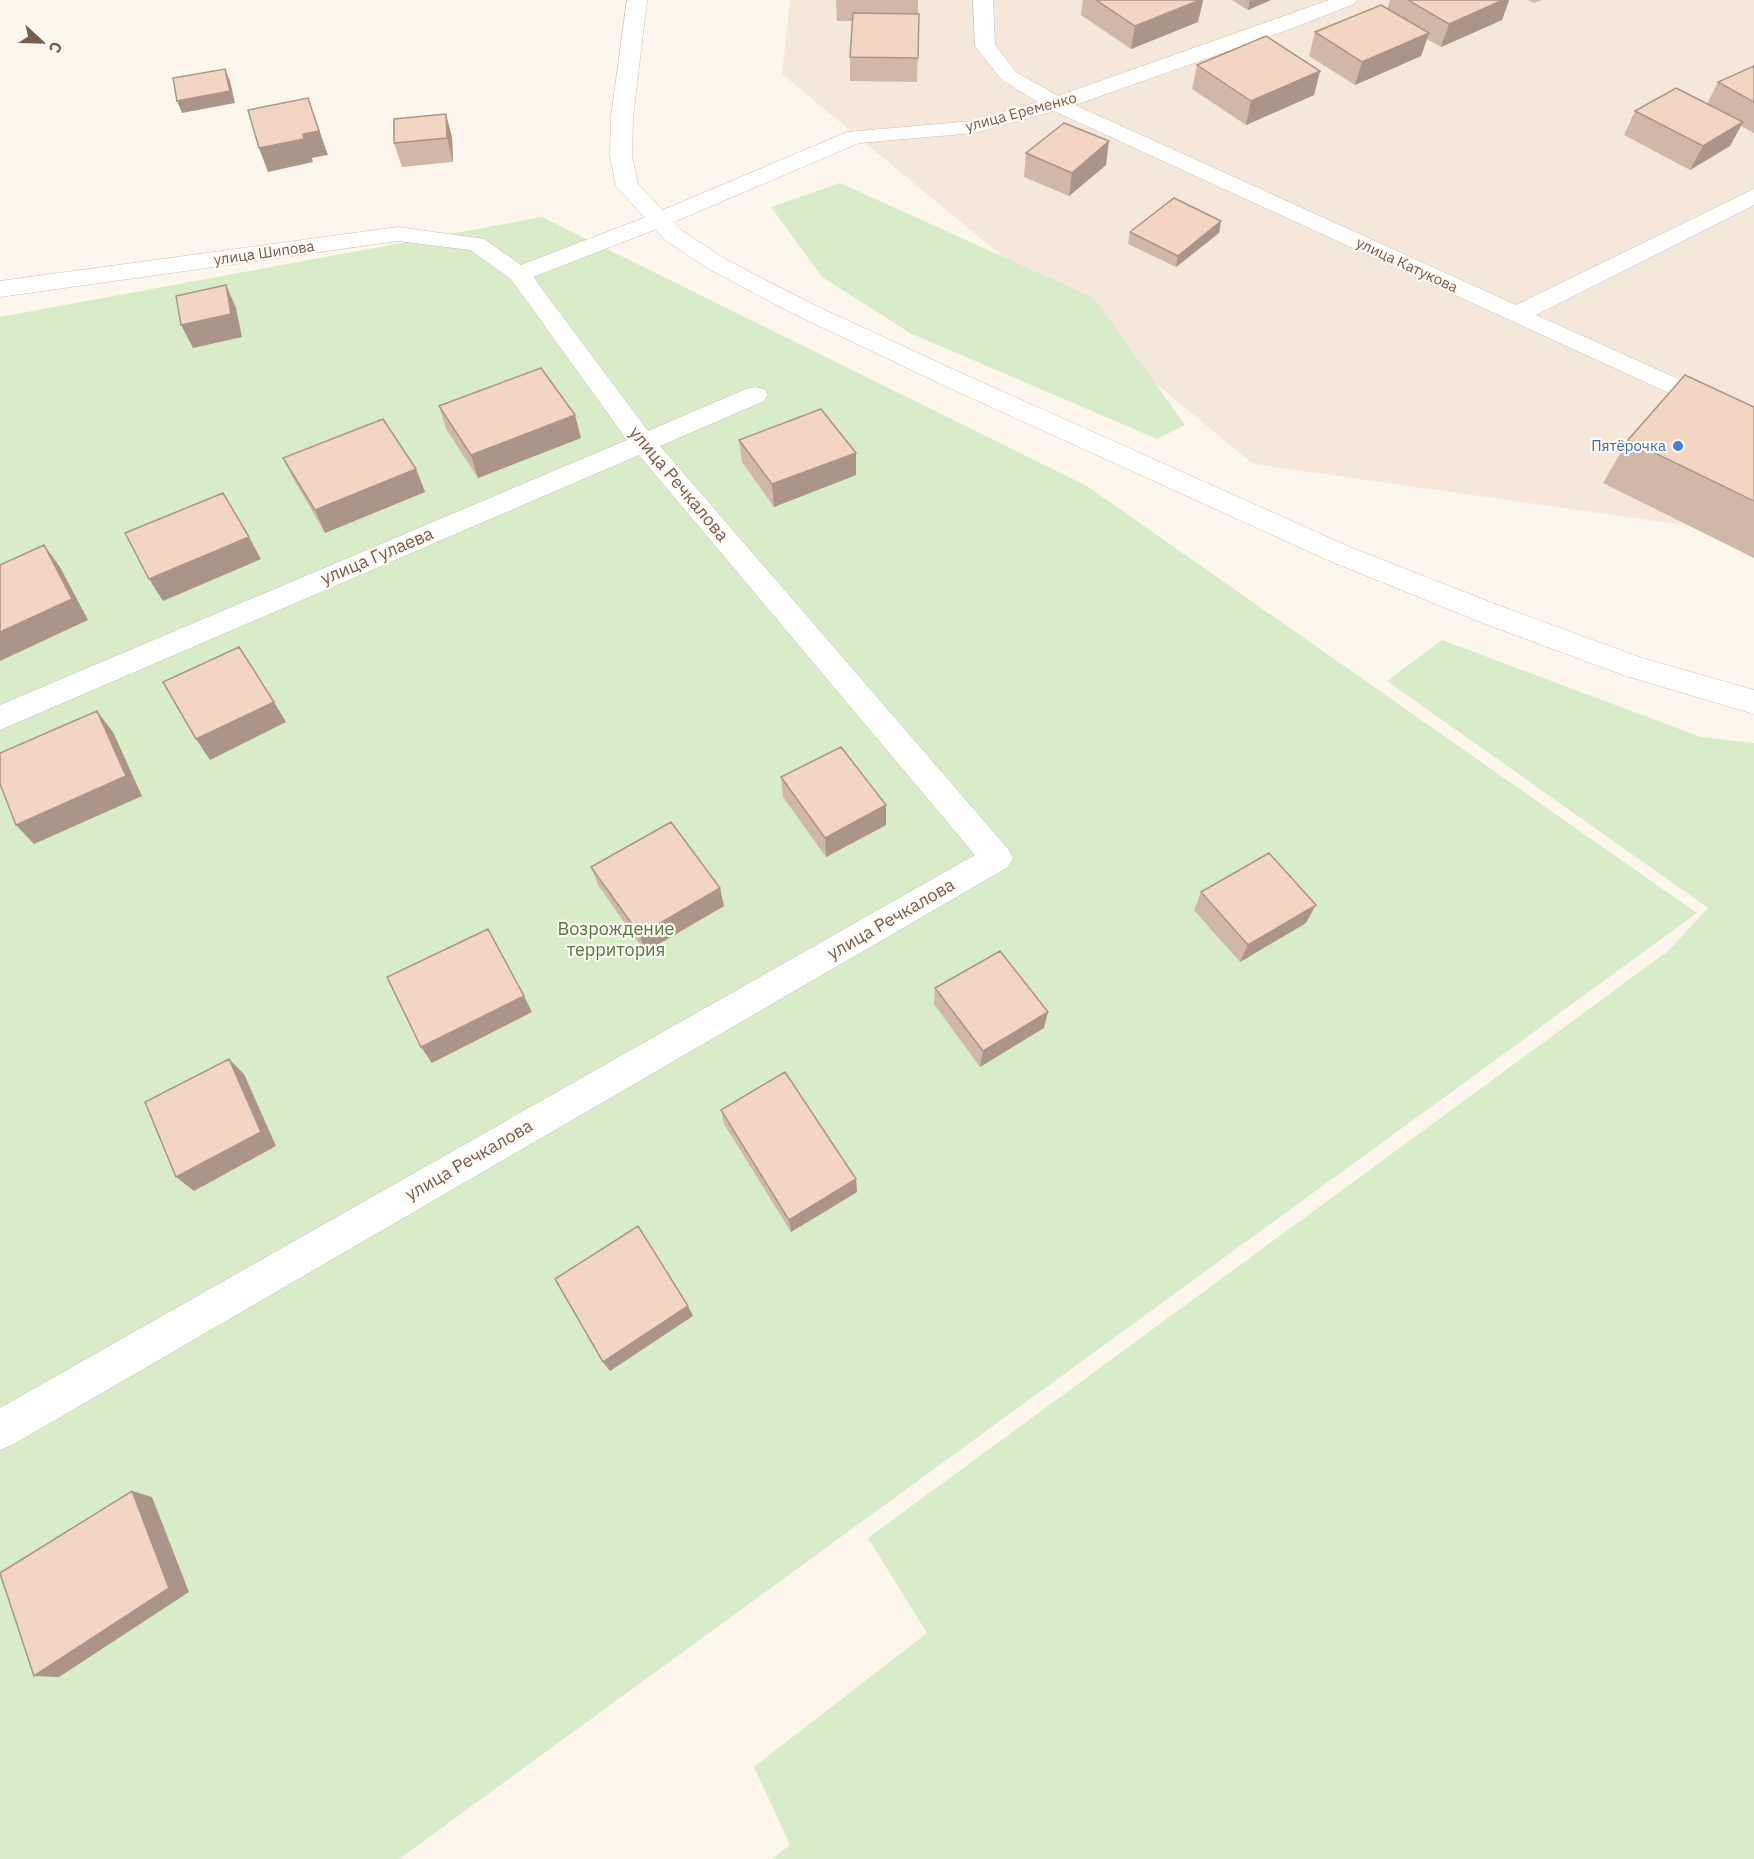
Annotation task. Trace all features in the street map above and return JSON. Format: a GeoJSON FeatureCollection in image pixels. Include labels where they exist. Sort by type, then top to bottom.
{"type":"FeatureCollection","features":[{"type":"Feature","properties":{"kind":"street"},"geometry":{"type":"LineString","coordinates":[[637,0],[622,117],[621,156],[627,186],[673,236],[717,264],[801,308],[1342,555],[1498,617],[1636,668],[1754,702]]}},
{"type":"Feature","properties":{"kind":"street","name":"улица Катукова"},"geometry":{"type":"LineString","coordinates":[[983,0],[985,46],[1009,76],[1056,104],[1754,423]]}},
{"type":"Feature","properties":{"kind":"street","name":"улица Еременко"},"geometry":{"type":"LineString","coordinates":[[659,220],[855,137],[974,128],[1056,104],[1286,24],[1347,0]]}},
{"type":"Feature","properties":{"kind":"street"},"geometry":{"type":"LineString","coordinates":[[1516,315],[1754,196]]}},
{"type":"Feature","properties":{"kind":"street"},"geometry":{"type":"LineString","coordinates":[[519,274],[659,220]]}},
{"type":"Feature","properties":{"kind":"street","name":"улица Шипова"},"geometry":{"type":"LineString","coordinates":[[0,289],[398,234],[476,244],[519,274]]}},
{"type":"Feature","properties":{"kind":"street","name":"улица Речкалова"},"geometry":{"type":"LineString","coordinates":[[0,1430],[997,858],[643,443],[519,274]]}},
{"type":"Feature","properties":{"kind":"street","name":"улица Гулаева"},"geometry":{"type":"LineString","coordinates":[[0,718],[755,395]]}},
{"type":"Feature","properties":{"kind":"shaded area"},"geometry":{"type":"Polygon","coordinates":[[[790,0],[1754,0],[1754,535],[1253,464],[782,74],[790,0]]]}},
{"type":"Feature","properties":{"kind":"green space"},"geometry":{"type":"Polygon","coordinates":[[[840,183],[1094,298],[1185,425],[1157,439],[910,333],[822,277],[771,207],[840,183]]]}},
{"type":"Feature","properties":{"kind":"green space","name":"Возрождение территория"},"geometry":{"type":"Polygon","coordinates":[[[542,217],[1087,486],[1697,913],[399,1859],[0,1859],[0,317],[542,217]]]}},
{"type":"Feature","properties":{"kind":"green space"},"geometry":{"type":"Polygon","coordinates":[[[1442,640],[1701,737],[1754,743],[1754,1859],[772,1859],[790,1845],[754,1767],[927,1633],[868,1538],[1668,951],[1708,908],[1387,681],[1442,640]]]}},
{"type":"Feature","properties":{"kind":"building"},"geometry":{"type":"Polygon","coordinates":[[[1096,0],[1200,0],[1135,26],[1096,0]]]}},
{"type":"Feature","properties":{"kind":"building"},"geometry":{"type":"Polygon","coordinates":[[[1408,0],[1503,0],[1449,24],[1408,0]]]}},
{"type":"Feature","properties":{"kind":"building"},"geometry":{"type":"Polygon","coordinates":[[[1381,5],[1429,33],[1362,62],[1315,32],[1381,5]]]}},
{"type":"Feature","properties":{"kind":"building"},"geometry":{"type":"Polygon","coordinates":[[[853,13],[919,14],[918,58],[850,57],[853,13]]]}},
{"type":"Feature","properties":{"kind":"building"},"geometry":{"type":"Polygon","coordinates":[[[1266,36],[1320,71],[1251,101],[1197,65],[1266,36]]]}},
{"type":"Feature","properties":{"kind":"building"},"geometry":{"type":"Polygon","coordinates":[[[1754,66],[1754,102],[1718,82],[1754,66]]]}},
{"type":"Feature","properties":{"kind":"building"},"geometry":{"type":"Polygon","coordinates":[[[225,69],[230,91],[177,101],[173,78],[225,69]]]}},
{"type":"Feature","properties":{"kind":"building"},"geometry":{"type":"Polygon","coordinates":[[[1676,88],[1743,122],[1703,146],[1635,111],[1676,88]]]}},
{"type":"Feature","properties":{"kind":"building"},"geometry":{"type":"Polygon","coordinates":[[[308,98],[319,131],[303,134],[304,139],[259,148],[248,110],[308,98]]]}},
{"type":"Feature","properties":{"kind":"building"},"geometry":{"type":"Polygon","coordinates":[[[446,114],[447,138],[394,143],[394,119],[446,114]]]}},
{"type":"Feature","properties":{"kind":"building"},"geometry":{"type":"Polygon","coordinates":[[[1064,123],[1109,141],[1072,173],[1026,153],[1064,123]]]}},
{"type":"Feature","properties":{"kind":"building"},"geometry":{"type":"Polygon","coordinates":[[[1174,198],[1221,221],[1178,256],[1130,232],[1174,198]]]}},
{"type":"Feature","properties":{"kind":"building"},"geometry":{"type":"Polygon","coordinates":[[[226,285],[231,314],[181,325],[176,296],[226,285]]]}},
{"type":"Feature","properties":{"kind":"building"},"geometry":{"type":"Polygon","coordinates":[[[541,368],[575,415],[471,455],[439,406],[541,368]]]}},
{"type":"Feature","properties":{"kind":"building"},"geometry":{"type":"Polygon","coordinates":[[[1685,375],[1754,407],[1754,501],[1628,440],[1685,375]]]}},
{"type":"Feature","properties":{"kind":"building"},"geometry":{"type":"Polygon","coordinates":[[[821,409],[856,453],[772,484],[739,440],[821,409]]]}},
{"type":"Feature","properties":{"kind":"building"},"geometry":{"type":"Polygon","coordinates":[[[383,419],[416,469],[315,510],[283,458],[383,419]]]}},
{"type":"Feature","properties":{"kind":"building"},"geometry":{"type":"Polygon","coordinates":[[[223,493],[249,537],[149,579],[125,533],[223,493]]]}},
{"type":"Feature","properties":{"kind":"building"},"geometry":{"type":"Polygon","coordinates":[[[44,545],[72,599],[0,632],[0,565],[44,545]]]}},
{"type":"Feature","properties":{"kind":"building"},"geometry":{"type":"Polygon","coordinates":[[[239,647],[274,702],[196,739],[163,682],[239,647]]]}},
{"type":"Feature","properties":{"kind":"building"},"geometry":{"type":"Polygon","coordinates":[[[97,711],[126,776],[16,825],[0,784],[0,753],[97,711]]]}},
{"type":"Feature","properties":{"kind":"building"},"geometry":{"type":"Polygon","coordinates":[[[841,747],[886,805],[825,838],[781,777],[841,747]]]}},
{"type":"Feature","properties":{"kind":"building"},"geometry":{"type":"Polygon","coordinates":[[[671,822],[720,888],[640,935],[591,867],[671,822]]]}},
{"type":"Feature","properties":{"kind":"building"},"geometry":{"type":"Polygon","coordinates":[[[1269,853],[1316,905],[1248,945],[1201,892],[1269,853]]]}},
{"type":"Feature","properties":{"kind":"building"},"geometry":{"type":"Polygon","coordinates":[[[488,929],[524,996],[421,1047],[387,977],[488,929]]]}},
{"type":"Feature","properties":{"kind":"building"},"geometry":{"type":"Polygon","coordinates":[[[1000,951],[1048,1012],[983,1051],[935,988],[1000,951]]]}},
{"type":"Feature","properties":{"kind":"building"},"geometry":{"type":"Polygon","coordinates":[[[229,1059],[261,1132],[176,1177],[145,1102],[229,1059]]]}},
{"type":"Feature","properties":{"kind":"building"},"geometry":{"type":"Polygon","coordinates":[[[785,1072],[856,1179],[789,1220],[721,1110],[785,1072]]]}},
{"type":"Feature","properties":{"kind":"building"},"geometry":{"type":"Polygon","coordinates":[[[638,1226],[688,1306],[603,1362],[555,1279],[638,1226]]]}},
{"type":"Feature","properties":{"kind":"building"},"geometry":{"type":"Polygon","coordinates":[[[132,1491],[169,1588],[34,1676],[0,1573],[132,1491]]]}},
{"type":"Feature","properties":{"kind":"place","name":"Пятёрочка"},"geometry":{"type":"Point","coordinates":[1678,446]}}]}
